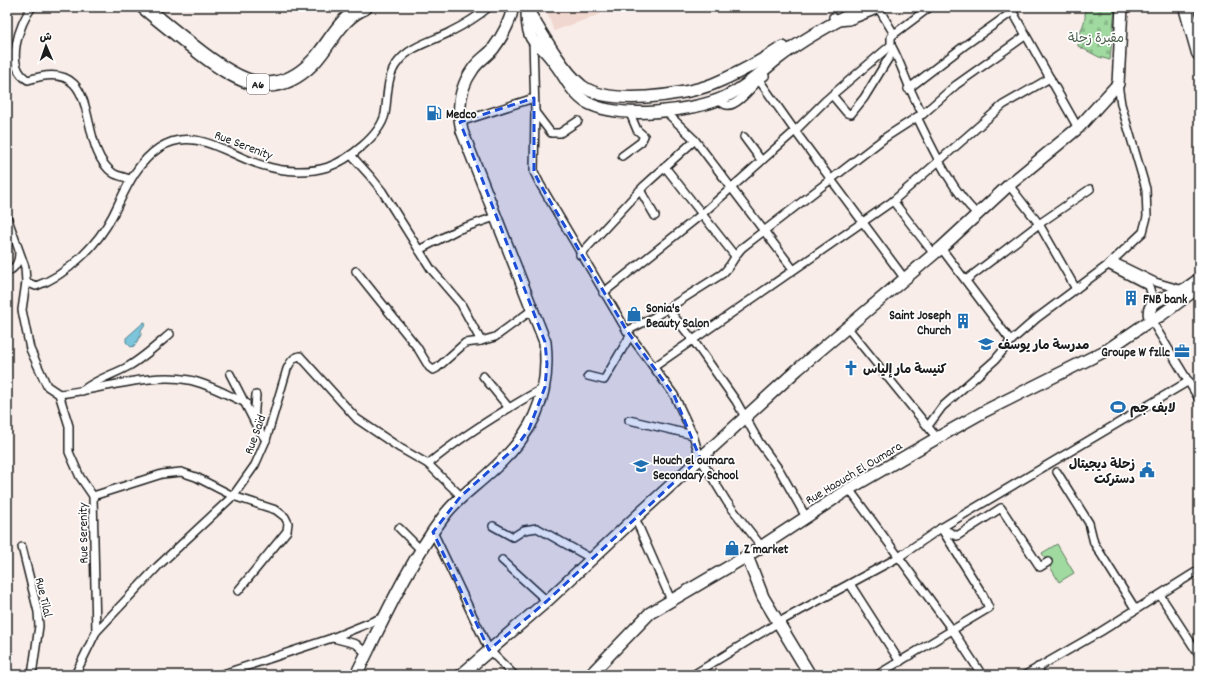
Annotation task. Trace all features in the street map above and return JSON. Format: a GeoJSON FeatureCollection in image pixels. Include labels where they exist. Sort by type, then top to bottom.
{"type":"FeatureCollection","features":[{"type":"Feature","properties":{"kind":"highway","name":"A6"},"geometry":{"type":"LineString","coordinates":[[144,7],[222,69],[243,81],[271,85],[283,82],[296,76],[325,48],[348,16],[365,7]]}},
{"type":"Feature","properties":{"kind":"highway"},"geometry":{"type":"LineString","coordinates":[[1186,7],[1199,53]]}},
{"type":"Feature","properties":{"kind":"street"},"geometry":{"type":"LineString","coordinates":[[32,7],[25,16],[18,34],[16,60],[17,69],[20,76],[28,80],[50,75],[61,76],[74,84],[79,91],[91,123],[95,149],[113,173],[130,179]]}},
{"type":"Feature","properties":{"kind":"street","name":"Rue Serenity"},"geometry":{"type":"LineString","coordinates":[[26,282],[36,286],[50,280],[86,251],[99,236],[112,216],[130,179],[158,148],[171,141],[183,139],[204,141],[265,166],[290,171],[313,170],[328,166],[351,156],[380,126],[385,115],[390,78],[399,60],[422,44],[458,28],[489,7]]}},
{"type":"Feature","properties":{"kind":"street"},"geometry":{"type":"LineString","coordinates":[[356,675],[421,550],[461,496],[489,474],[516,447],[528,429],[545,387],[547,364],[545,342],[495,218],[460,122],[459,108],[465,82],[473,68],[493,48],[504,33],[513,7]]}},
{"type":"Feature","properties":{"kind":"street"},"geometry":{"type":"LineString","coordinates":[[533,40],[552,58],[571,87],[586,102],[601,108],[624,111],[665,111],[687,109],[718,100],[746,85],[784,54],[835,19],[849,7]]}},
{"type":"Feature","properties":{"kind":"street"},"geometry":{"type":"LineString","coordinates":[[526,8],[571,75],[583,86],[593,92],[622,98],[669,95],[712,84],[835,19],[865,7]]}},
{"type":"Feature","properties":{"kind":"street"},"geometry":{"type":"LineString","coordinates":[[930,7],[891,37],[892,48],[901,64],[908,89],[939,161],[964,202],[977,214]]}},
{"type":"Feature","properties":{"kind":"street"},"geometry":{"type":"LineString","coordinates":[[928,426],[942,407],[980,374],[1011,341],[1110,263],[1143,232],[1147,217],[1146,189],[1121,104],[1118,84],[1122,7]]}},
{"type":"Feature","properties":{"kind":"street"},"geometry":{"type":"LineString","coordinates":[[526,8],[528,25],[533,40],[535,112],[534,172],[580,255],[629,334],[674,395],[693,435],[700,458],[727,502],[762,547]]}},
{"type":"Feature","properties":{"kind":"street"},"geometry":{"type":"LineString","coordinates":[[835,19],[849,21],[880,8],[894,34]]}},
{"type":"Feature","properties":{"kind":"street"},"geometry":{"type":"LineString","coordinates":[[908,89],[1011,10],[1078,128]]}},
{"type":"Feature","properties":{"kind":"street"},"geometry":{"type":"LineString","coordinates":[[588,376],[604,380],[629,334],[730,268],[735,256],[743,247],[763,231],[886,137],[920,116],[956,85],[1025,36]]}},
{"type":"Feature","properties":{"kind":"street"},"geometry":{"type":"LineString","coordinates":[[603,292],[702,214],[795,131],[832,95],[892,48]]}},
{"type":"Feature","properties":{"kind":"street"},"geometry":{"type":"LineString","coordinates":[[832,95],[847,113],[851,114],[864,98],[892,48]]}},
{"type":"Feature","properties":{"kind":"street"},"geometry":{"type":"LineString","coordinates":[[718,100],[727,105],[732,105],[782,61],[784,54]]}},
{"type":"Feature","properties":{"kind":"street"},"geometry":{"type":"LineString","coordinates":[[654,368],[893,200],[1003,105],[1050,78]]}},
{"type":"Feature","properties":{"kind":"street"},"geometry":{"type":"LineString","coordinates":[[759,80],[861,222],[905,279]]}},
{"type":"Feature","properties":{"kind":"street"},"geometry":{"type":"LineString","coordinates":[[461,675],[547,601],[745,417],[847,327],[938,251],[1009,185],[1078,128],[1118,84]]}},
{"type":"Feature","properties":{"kind":"street"},"geometry":{"type":"LineString","coordinates":[[586,102],[593,92]]}},
{"type":"Feature","properties":{"kind":"street"},"geometry":{"type":"LineString","coordinates":[[460,122],[534,98]]}},
{"type":"Feature","properties":{"kind":"street"},"geometry":{"type":"LineString","coordinates":[[622,98],[624,111],[637,130],[644,136],[641,142],[622,156]]}},
{"type":"Feature","properties":{"kind":"street"},"geometry":{"type":"LineString","coordinates":[[665,111],[695,140],[793,269]]}},
{"type":"Feature","properties":{"kind":"street"},"geometry":{"type":"LineString","coordinates":[[535,112],[551,133],[560,133],[578,121]]}},
{"type":"Feature","properties":{"kind":"street"},"geometry":{"type":"LineString","coordinates":[[744,137],[761,160]]}},
{"type":"Feature","properties":{"kind":"street"},"geometry":{"type":"LineString","coordinates":[[580,255],[640,190],[695,140]]}},
{"type":"Feature","properties":{"kind":"street"},"geometry":{"type":"LineString","coordinates":[[351,156],[382,191],[437,278],[461,304],[481,341]]}},
{"type":"Feature","properties":{"kind":"street"},"geometry":{"type":"LineString","coordinates":[[665,167],[735,256]]}},
{"type":"Feature","properties":{"kind":"street"},"geometry":{"type":"LineString","coordinates":[[1009,185],[1038,224],[1076,289]]}},
{"type":"Feature","properties":{"kind":"street"},"geometry":{"type":"LineString","coordinates":[[966,280],[1038,224],[1090,189]]}},
{"type":"Feature","properties":{"kind":"street"},"geometry":{"type":"LineString","coordinates":[[640,190],[655,216]]}},
{"type":"Feature","properties":{"kind":"street"},"geometry":{"type":"LineString","coordinates":[[893,200],[966,280],[1011,341]]}},
{"type":"Feature","properties":{"kind":"street"},"geometry":{"type":"LineString","coordinates":[[7,218],[25,267],[26,282],[22,310],[30,349],[47,386],[60,394],[80,392],[140,381],[163,379],[189,380],[221,391],[246,403]]}},
{"type":"Feature","properties":{"kind":"street"},"geometry":{"type":"LineString","coordinates":[[419,250],[457,230],[495,218]]}},
{"type":"Feature","properties":{"kind":"street"},"geometry":{"type":"LineString","coordinates":[[7,272],[16,266],[19,259],[19,249]]}},
{"type":"Feature","properties":{"kind":"street"},"geometry":{"type":"LineString","coordinates":[[1110,263],[1158,282],[1184,290]]}},
{"type":"Feature","properties":{"kind":"street"},"geometry":{"type":"LineString","coordinates":[[1110,263],[1146,283],[1152,292]]}},
{"type":"Feature","properties":{"kind":"street"},"geometry":{"type":"LineString","coordinates":[[356,271],[417,347],[429,368],[433,370],[465,343],[495,337],[532,310]]}},
{"type":"Feature","properties":{"kind":"street"},"geometry":{"type":"LineString","coordinates":[[1152,304],[1184,290],[1199,279]]}},
{"type":"Feature","properties":{"kind":"street"},"geometry":{"type":"LineString","coordinates":[[1158,282],[1152,292],[1152,304],[1149,310],[1151,320],[1199,399]]}},
{"type":"Feature","properties":{"kind":"street","name":"Rue Haouch El Oumara"},"geometry":{"type":"LineString","coordinates":[[590,675],[650,613],[762,547],[849,489],[937,438],[985,411],[1107,350],[1151,320],[1160,316],[1199,287]]}},
{"type":"Feature","properties":{"kind":"street"},"geometry":{"type":"LineString","coordinates":[[668,309],[694,340],[736,401],[759,442],[780,471],[806,517]]}},
{"type":"Feature","properties":{"kind":"street"},"geometry":{"type":"LineString","coordinates":[[847,327],[937,438]]}},
{"type":"Feature","properties":{"kind":"street"},"geometry":{"type":"LineString","coordinates":[[80,392],[90,384],[128,367],[152,350],[170,334]]}},
{"type":"Feature","properties":{"kind":"street","name":"Rue Saïd"},"geometry":{"type":"LineString","coordinates":[[75,675],[96,632],[158,566],[233,496],[255,466],[266,440],[290,361],[300,356],[357,419],[400,448],[428,464],[461,496]]}},
{"type":"Feature","properties":{"kind":"street"},"geometry":{"type":"LineString","coordinates":[[230,374],[254,421],[266,440]]}},
{"type":"Feature","properties":{"kind":"street"},"geometry":{"type":"LineString","coordinates":[[483,376],[509,408]]}},
{"type":"Feature","properties":{"kind":"street"},"geometry":{"type":"LineString","coordinates":[[693,675],[779,622],[899,557],[941,528],[1188,381]]}},
{"type":"Feature","properties":{"kind":"street"},"geometry":{"type":"LineString","coordinates":[[428,464],[446,448],[545,387]]}},
{"type":"Feature","properties":{"kind":"street","name":"Rue Serenity"},"geometry":{"type":"LineString","coordinates":[[60,394],[69,426],[69,452],[80,477],[93,496],[96,632]]}},
{"type":"Feature","properties":{"kind":"street"},"geometry":{"type":"LineString","coordinates":[[254,421],[256,395]]}},
{"type":"Feature","properties":{"kind":"street"},"geometry":{"type":"LineString","coordinates":[[629,420],[693,435]]}},
{"type":"Feature","properties":{"kind":"street"},"geometry":{"type":"LineString","coordinates":[[93,496],[162,474],[181,472],[196,477],[233,496],[276,510],[285,517],[288,522],[288,531],[238,591]]}},
{"type":"Feature","properties":{"kind":"street"},"geometry":{"type":"LineString","coordinates":[[1057,472],[1089,523],[1094,543],[1136,610]]}},
{"type":"Feature","properties":{"kind":"street"},"geometry":{"type":"LineString","coordinates":[[849,489],[953,631],[982,675]]}},
{"type":"Feature","properties":{"kind":"street"},"geometry":{"type":"LineString","coordinates":[[941,528],[957,536],[1001,508],[1040,567],[1048,562]]}},
{"type":"Feature","properties":{"kind":"street"},"geometry":{"type":"LineString","coordinates":[[635,518],[671,600]]}},
{"type":"Feature","properties":{"kind":"street"},"geometry":{"type":"LineString","coordinates":[[493,526],[512,537],[524,530],[537,528],[592,559]]}},
{"type":"Feature","properties":{"kind":"street"},"geometry":{"type":"LineString","coordinates":[[399,528],[421,550]]}},
{"type":"Feature","properties":{"kind":"street"},"geometry":{"type":"LineString","coordinates":[[878,675],[989,608],[983,595],[941,528]]}},
{"type":"Feature","properties":{"kind":"street"},"geometry":{"type":"LineString","coordinates":[[433,532],[489,650],[514,675]]}},
{"type":"Feature","properties":{"kind":"street","name":"Rue Tilal"},"geometry":{"type":"LineString","coordinates":[[22,548],[40,626],[32,675]]}},
{"type":"Feature","properties":{"kind":"street"},"geometry":{"type":"LineString","coordinates":[[747,556],[763,597],[810,675]]}},
{"type":"Feature","properties":{"kind":"street"},"geometry":{"type":"LineString","coordinates":[[502,560],[547,601]]}},
{"type":"Feature","properties":{"kind":"street"},"geometry":{"type":"LineString","coordinates":[[1025,675],[1136,610],[1199,570]]}},
{"type":"Feature","properties":{"kind":"street"},"geometry":{"type":"LineString","coordinates":[[850,584],[900,662]]}},
{"type":"Feature","properties":{"kind":"street"},"geometry":{"type":"LineString","coordinates":[[1160,595],[1199,655]]}},
{"type":"Feature","properties":{"kind":"street"},"geometry":{"type":"LineString","coordinates":[[220,675],[332,638],[386,616]]}},
{"type":"Feature","properties":{"kind":"street"},"geometry":{"type":"LineString","coordinates":[[332,638],[356,644],[367,654]]}},
{"type":"Feature","properties":{"kind":"street"},"geometry":{"type":"LineString","coordinates":[[1038,667],[1041,675]]}},
{"type":"Feature","properties":{"kind":"highlighted area"},"geometry":{"type":"Polygon","coordinates":[[[534,98],[534,172],[627,331],[674,395],[700,458],[547,601],[489,650],[433,532],[461,496],[516,447],[529,429],[545,387],[547,364],[545,342],[460,122],[534,98]]]}},
{"type":"Feature","properties":{"kind":"shaded area"},"geometry":{"type":"Polygon","coordinates":[[[545,7],[599,7],[601,14],[554,31],[545,7]]]}},
{"type":"Feature","properties":{"kind":"green space","name":"مقبرة زحلة"},"geometry":{"type":"Polygon","coordinates":[[[1084,7],[1115,7],[1110,60],[1099,57],[1078,46],[1079,36],[1085,17],[1084,7]]]}},
{"type":"Feature","properties":{"kind":"green space"},"geometry":{"type":"Polygon","coordinates":[[[1057,544],[1074,573],[1059,582],[1042,553],[1057,544]]]}},
{"type":"Feature","properties":{"kind":"water"},"geometry":{"type":"Polygon","coordinates":[[[144,322],[146,323],[141,330],[141,335],[134,346],[131,347],[126,342],[126,338],[144,322]]]}},
{"type":"Feature","properties":{"kind":"place","name":"Medco"},"geometry":{"type":"Point","coordinates":[434,113]}},
{"type":"Feature","properties":{"kind":"place","name":"FNB bank"},"geometry":{"type":"Point","coordinates":[1131,298]}},
{"type":"Feature","properties":{"kind":"place","name":"Sonia's Beauty Salon"},"geometry":{"type":"Point","coordinates":[634,314]}},
{"type":"Feature","properties":{"kind":"place","name":"Saint Joseph Church"},"geometry":{"type":"Point","coordinates":[963,321]}},
{"type":"Feature","properties":{"kind":"place","name":"مدرسة مار يوسف"},"geometry":{"type":"Point","coordinates":[986,344]}},
{"type":"Feature","properties":{"kind":"place","name":"Groupe W fzllc"},"geometry":{"type":"Point","coordinates":[1182,351]}},
{"type":"Feature","properties":{"kind":"place","name":"كنيسة مار إلياس"},"geometry":{"type":"Point","coordinates":[851,368]}},
{"type":"Feature","properties":{"kind":"place","name":"لابف جم"},"geometry":{"type":"Point","coordinates":[1118,407]}},
{"type":"Feature","properties":{"kind":"place","name":"Houch el oumara Secondary School"},"geometry":{"type":"Point","coordinates":[641,466]}},
{"type":"Feature","properties":{"kind":"place","name":"زحلة ديجيتال دستركت"},"geometry":{"type":"Point","coordinates":[1147,470]}},
{"type":"Feature","properties":{"kind":"place","name":"Z market"},"geometry":{"type":"Point","coordinates":[732,548]}}]}
